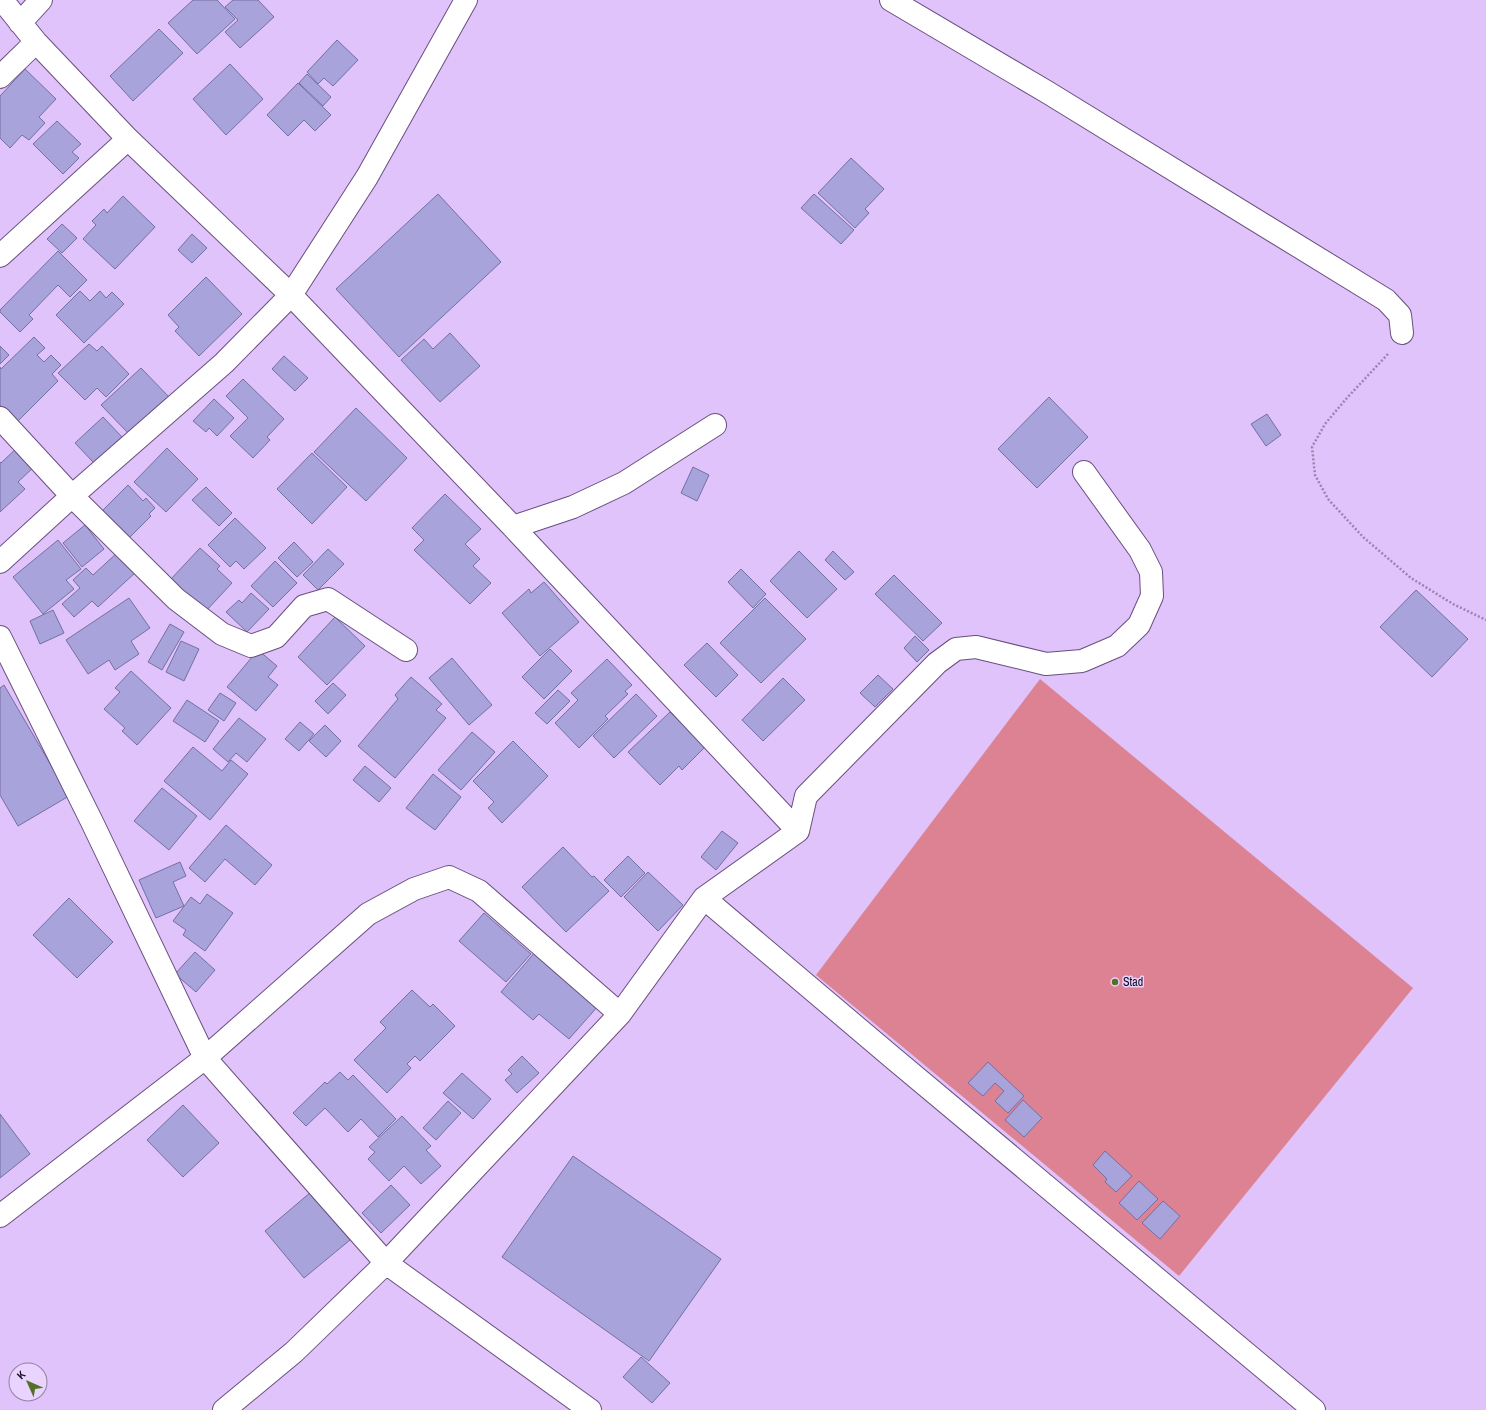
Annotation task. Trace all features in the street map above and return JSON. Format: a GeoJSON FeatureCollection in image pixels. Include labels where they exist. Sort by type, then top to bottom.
{"type":"FeatureCollection","features":[{"type":"Feature","properties":{"kind":"street"},"geometry":{"type":"LineString","coordinates":[[2,0],[36,42],[128,139],[291,295],[513,527],[798,831]]}},
{"type":"Feature","properties":{"kind":"street"},"geometry":{"type":"LineString","coordinates":[[20,23],[41,0]]}},
{"type":"Feature","properties":{"kind":"street"},"geometry":{"type":"LineString","coordinates":[[0,562],[72,496],[224,362],[291,295],[367,177],[466,0]]}},
{"type":"Feature","properties":{"kind":"street"},"geometry":{"type":"LineString","coordinates":[[891,0],[1054,97],[1386,300],[1400,315],[1402,333]]}},
{"type":"Feature","properties":{"kind":"street"},"geometry":{"type":"LineString","coordinates":[[0,77],[36,42]]}},
{"type":"Feature","properties":{"kind":"street"},"geometry":{"type":"LineString","coordinates":[[0,256],[128,139]]}},
{"type":"Feature","properties":{"kind":"street"},"geometry":{"type":"LineString","coordinates":[[0,418],[72,496],[176,599],[222,634],[251,646],[276,637],[304,606],[328,599],[406,650]]}},
{"type":"Feature","properties":{"kind":"street"},"geometry":{"type":"LineString","coordinates":[[513,527],[573,507],[624,483],[715,425]]}},
{"type":"Feature","properties":{"kind":"street"},"geometry":{"type":"LineString","coordinates":[[224,1410],[294,1352],[386,1263],[620,1014],[704,898],[798,831],[806,796],[937,663],[956,649],[976,647],[1046,664],[1082,661],[1117,646],[1139,624],[1152,596],[1151,572],[1140,550],[1084,472]]}},
{"type":"Feature","properties":{"kind":"street"},"geometry":{"type":"LineString","coordinates":[[0,637],[92,822],[205,1058],[386,1263],[590,1410]]}},
{"type":"Feature","properties":{"kind":"street"},"geometry":{"type":"LineString","coordinates":[[0,1216],[205,1058],[368,914],[414,889],[449,877],[480,891],[620,1014]]}},
{"type":"Feature","properties":{"kind":"street"},"geometry":{"type":"LineString","coordinates":[[704,898],[1314,1410]]}},
{"type":"Feature","properties":{"kind":"path"},"geometry":{"type":"LineString","coordinates":[[1402,333],[1390,351],[1325,424],[1312,447],[1315,475],[1328,499],[1363,537],[1405,573],[1453,604],[1486,620]]}},
{"type":"Feature","properties":{"kind":"shaded area","name":"Stad"},"geometry":{"type":"Polygon","coordinates":[[[1040,679],[1413,988],[1179,1276],[816,975],[1040,679]]]}},
{"type":"Feature","properties":{"kind":"building"},"geometry":{"type":"Polygon","coordinates":[[[193,0],[217,0],[235,19],[197,54],[168,23],[193,0]]]}},
{"type":"Feature","properties":{"kind":"building"},"geometry":{"type":"Polygon","coordinates":[[[233,0],[258,0],[274,17],[240,48],[225,32],[238,20],[225,7],[233,0]]]}},
{"type":"Feature","properties":{"kind":"building"},"geometry":{"type":"Polygon","coordinates":[[[159,29],[183,53],[133,101],[110,76],[159,29]]]}},
{"type":"Feature","properties":{"kind":"building"},"geometry":{"type":"Polygon","coordinates":[[[337,40],[358,60],[333,86],[324,78],[318,84],[307,72],[337,40]]]}},
{"type":"Feature","properties":{"kind":"building"},"geometry":{"type":"Polygon","coordinates":[[[230,64],[263,99],[226,135],[193,99],[230,64]]]}},
{"type":"Feature","properties":{"kind":"building"},"geometry":{"type":"Polygon","coordinates":[[[25,69],[56,99],[39,117],[45,123],[29,140],[22,135],[10,148],[0,138],[0,96],[25,69]]]}},
{"type":"Feature","properties":{"kind":"building"},"geometry":{"type":"Polygon","coordinates":[[[307,74],[331,97],[323,106],[299,83],[307,74]]]}},
{"type":"Feature","properties":{"kind":"building"},"geometry":{"type":"Polygon","coordinates":[[[298,83],[331,115],[315,131],[304,120],[288,136],[267,115],[298,83]]]}},
{"type":"Feature","properties":{"kind":"building"},"geometry":{"type":"Polygon","coordinates":[[[57,121],[81,144],[72,152],[79,158],[63,174],[33,144],[57,121]]]}},
{"type":"Feature","properties":{"kind":"building"},"geometry":{"type":"Polygon","coordinates":[[[851,158],[884,189],[865,209],[869,213],[855,228],[818,193],[851,158]]]}},
{"type":"Feature","properties":{"kind":"building"},"geometry":{"type":"Polygon","coordinates":[[[438,194],[501,262],[399,357],[336,289],[438,194]]]}},
{"type":"Feature","properties":{"kind":"building"},"geometry":{"type":"Polygon","coordinates":[[[814,194],[854,230],[841,244],[801,208],[814,194]]]}},
{"type":"Feature","properties":{"kind":"building"},"geometry":{"type":"Polygon","coordinates":[[[123,196],[155,227],[115,269],[83,239],[96,225],[92,221],[104,209],[107,213],[123,196]]]}},
{"type":"Feature","properties":{"kind":"building"},"geometry":{"type":"Polygon","coordinates":[[[62,224],[77,238],[62,253],[47,239],[62,224]]]}},
{"type":"Feature","properties":{"kind":"building"},"geometry":{"type":"Polygon","coordinates":[[[192,234],[207,248],[192,263],[178,250],[192,234]]]}},
{"type":"Feature","properties":{"kind":"building"},"geometry":{"type":"Polygon","coordinates":[[[58,251],[87,280],[70,297],[58,285],[29,315],[33,319],[20,332],[0,312],[0,310],[58,251]]]}},
{"type":"Feature","properties":{"kind":"building"},"geometry":{"type":"Polygon","coordinates":[[[206,277],[242,314],[199,356],[175,331],[179,327],[168,315],[206,277]]]}},
{"type":"Feature","properties":{"kind":"building"},"geometry":{"type":"Polygon","coordinates":[[[80,291],[90,301],[100,291],[106,298],[112,292],[124,304],[84,343],[56,315],[80,291]]]}},
{"type":"Feature","properties":{"kind":"building"},"geometry":{"type":"Polygon","coordinates":[[[450,333],[480,366],[440,402],[401,360],[424,339],[433,349],[450,333]]]}},
{"type":"Feature","properties":{"kind":"building"},"geometry":{"type":"Polygon","coordinates":[[[34,337],[45,348],[37,355],[44,362],[51,355],[61,365],[52,374],[58,381],[17,422],[0,405],[0,367],[1,369],[34,337]]]}},
{"type":"Feature","properties":{"kind":"building"},"geometry":{"type":"Polygon","coordinates":[[[89,344],[97,351],[102,346],[129,374],[106,397],[97,388],[85,400],[58,373],[89,344]]]}},
{"type":"Feature","properties":{"kind":"building"},"geometry":{"type":"Polygon","coordinates":[[[0,346],[9,355],[0,364],[0,346]]]}},
{"type":"Feature","properties":{"kind":"building"},"geometry":{"type":"Polygon","coordinates":[[[284,356],[308,378],[295,391],[272,369],[284,356]]]}},
{"type":"Feature","properties":{"kind":"building"},"geometry":{"type":"Polygon","coordinates":[[[141,368],[169,397],[130,435],[101,405],[141,368]]]}},
{"type":"Feature","properties":{"kind":"building"},"geometry":{"type":"Polygon","coordinates":[[[243,379],[284,419],[267,437],[270,440],[253,458],[230,436],[248,418],[226,396],[243,379]]]}},
{"type":"Feature","properties":{"kind":"building"},"geometry":{"type":"Polygon","coordinates":[[[1049,397],[1088,437],[1037,488],[998,449],[1049,397]]]}},
{"type":"Feature","properties":{"kind":"building"},"geometry":{"type":"Polygon","coordinates":[[[214,399],[234,418],[217,436],[209,428],[206,432],[193,421],[214,399]]]}},
{"type":"Feature","properties":{"kind":"building"},"geometry":{"type":"Polygon","coordinates":[[[356,408],[407,458],[366,501],[314,452],[356,408]]]}},
{"type":"Feature","properties":{"kind":"building"},"geometry":{"type":"Polygon","coordinates":[[[1267,414],[1281,435],[1266,446],[1251,424],[1267,414]]]}},
{"type":"Feature","properties":{"kind":"building"},"geometry":{"type":"Polygon","coordinates":[[[103,417],[122,437],[94,463],[75,443],[103,417]]]}},
{"type":"Feature","properties":{"kind":"building"},"geometry":{"type":"Polygon","coordinates":[[[20,445],[37,464],[18,482],[25,489],[0,512],[0,462],[1,463],[20,445]]]}},
{"type":"Feature","properties":{"kind":"building"},"geometry":{"type":"Polygon","coordinates":[[[167,448],[198,479],[166,512],[134,482],[167,448]]]}},
{"type":"Feature","properties":{"kind":"building"},"geometry":{"type":"Polygon","coordinates":[[[312,453],[347,487],[312,524],[277,489],[312,453]]]}},
{"type":"Feature","properties":{"kind":"building"},"geometry":{"type":"Polygon","coordinates":[[[693,467],[709,475],[697,501],[681,493],[693,467]]]}},
{"type":"Feature","properties":{"kind":"building"},"geometry":{"type":"Polygon","coordinates":[[[128,485],[143,501],[146,498],[155,508],[149,514],[151,516],[129,538],[102,511],[128,485]]]}},
{"type":"Feature","properties":{"kind":"building"},"geometry":{"type":"Polygon","coordinates":[[[206,487],[232,513],[219,526],[192,500],[206,487]]]}},
{"type":"Feature","properties":{"kind":"building"},"geometry":{"type":"Polygon","coordinates":[[[445,494],[481,529],[465,544],[480,559],[473,566],[491,583],[470,604],[414,550],[424,540],[412,528],[445,494]]]}},
{"type":"Feature","properties":{"kind":"building"},"geometry":{"type":"Polygon","coordinates":[[[235,518],[266,548],[244,569],[236,561],[230,567],[208,545],[235,518]]]}},
{"type":"Feature","properties":{"kind":"building"},"geometry":{"type":"Polygon","coordinates":[[[85,525],[104,549],[82,567],[63,543],[85,525]]]}},
{"type":"Feature","properties":{"kind":"building"},"geometry":{"type":"Polygon","coordinates":[[[58,540],[81,569],[66,580],[74,589],[43,614],[13,577],[58,540]]]}},
{"type":"Feature","properties":{"kind":"building"},"geometry":{"type":"Polygon","coordinates":[[[294,542],[313,562],[297,577],[278,558],[294,542]]]}},
{"type":"Feature","properties":{"kind":"building"},"geometry":{"type":"Polygon","coordinates":[[[200,548],[220,566],[217,569],[232,583],[205,612],[171,579],[200,548]]]}},
{"type":"Feature","properties":{"kind":"building"},"geometry":{"type":"Polygon","coordinates":[[[328,549],[344,564],[318,590],[303,575],[328,549]]]}},
{"type":"Feature","properties":{"kind":"building"},"geometry":{"type":"Polygon","coordinates":[[[799,551],[837,589],[807,618],[770,581],[799,551]]]}},
{"type":"Feature","properties":{"kind":"building"},"geometry":{"type":"Polygon","coordinates":[[[833,551],[854,572],[845,580],[825,560],[833,551]]]}},
{"type":"Feature","properties":{"kind":"building"},"geometry":{"type":"Polygon","coordinates":[[[118,552],[136,572],[98,607],[92,601],[74,617],[62,604],[80,588],[73,580],[86,568],[93,575],[118,552]]]}},
{"type":"Feature","properties":{"kind":"building"},"geometry":{"type":"Polygon","coordinates":[[[275,561],[297,583],[273,607],[251,586],[275,561]]]}},
{"type":"Feature","properties":{"kind":"building"},"geometry":{"type":"Polygon","coordinates":[[[741,569],[766,594],[753,608],[728,582],[741,569]]]}},
{"type":"Feature","properties":{"kind":"building"},"geometry":{"type":"Polygon","coordinates":[[[894,575],[942,623],[923,641],[875,594],[894,575]]]}},
{"type":"Feature","properties":{"kind":"building"},"geometry":{"type":"Polygon","coordinates":[[[544,582],[579,622],[540,656],[502,613],[529,589],[531,593],[544,582]]]}},
{"type":"Feature","properties":{"kind":"building"},"geometry":{"type":"Polygon","coordinates":[[[1416,590],[1468,639],[1432,677],[1380,627],[1416,590]]]}},
{"type":"Feature","properties":{"kind":"building"},"geometry":{"type":"Polygon","coordinates":[[[251,593],[269,609],[247,632],[226,612],[239,600],[242,603],[251,593]]]}},
{"type":"Feature","properties":{"kind":"building"},"geometry":{"type":"Polygon","coordinates":[[[129,598],[150,628],[131,641],[139,654],[115,670],[109,660],[88,674],[66,640],[129,598]]]}},
{"type":"Feature","properties":{"kind":"building"},"geometry":{"type":"Polygon","coordinates":[[[765,598],[806,639],[761,683],[720,643],[765,598]]]}},
{"type":"Feature","properties":{"kind":"building"},"geometry":{"type":"Polygon","coordinates":[[[53,610],[64,633],[40,644],[30,621],[53,610]]]}},
{"type":"Feature","properties":{"kind":"building"},"geometry":{"type":"Polygon","coordinates":[[[335,617],[365,646],[327,685],[298,657],[335,617]]]}},
{"type":"Feature","properties":{"kind":"building"},"geometry":{"type":"Polygon","coordinates":[[[170,624],[184,632],[162,670],[148,662],[170,624]]]}},
{"type":"Feature","properties":{"kind":"building"},"geometry":{"type":"Polygon","coordinates":[[[915,636],[929,650],[917,662],[904,648],[915,636]]]}},
{"type":"Feature","properties":{"kind":"building"},"geometry":{"type":"Polygon","coordinates":[[[181,641],[199,649],[184,681],[166,672],[181,641]]]}},
{"type":"Feature","properties":{"kind":"building"},"geometry":{"type":"Polygon","coordinates":[[[707,643],[738,675],[716,697],[684,665],[707,643]]]}},
{"type":"Feature","properties":{"kind":"building"},"geometry":{"type":"Polygon","coordinates":[[[550,649],[572,671],[544,699],[522,677],[550,649]]]}},
{"type":"Feature","properties":{"kind":"building"},"geometry":{"type":"Polygon","coordinates":[[[258,650],[277,666],[268,677],[278,685],[256,711],[227,687],[258,650]]]}},
{"type":"Feature","properties":{"kind":"building"},"geometry":{"type":"Polygon","coordinates":[[[452,658],[492,705],[469,725],[429,678],[452,658]]]}},
{"type":"Feature","properties":{"kind":"building"},"geometry":{"type":"Polygon","coordinates":[[[607,659],[632,685],[625,691],[628,694],[605,716],[608,719],[579,748],[555,723],[578,700],[571,693],[607,659]]]}},
{"type":"Feature","properties":{"kind":"building"},"geometry":{"type":"Polygon","coordinates":[[[131,671],[171,708],[137,745],[122,731],[125,728],[104,709],[120,692],[115,688],[131,671]]]}},
{"type":"Feature","properties":{"kind":"building"},"geometry":{"type":"Polygon","coordinates":[[[878,675],[893,689],[875,707],[860,693],[878,675]]]}},
{"type":"Feature","properties":{"kind":"building"},"geometry":{"type":"Polygon","coordinates":[[[411,677],[442,704],[436,710],[446,718],[395,778],[358,746],[398,699],[395,695],[411,677]]]}},
{"type":"Feature","properties":{"kind":"building"},"geometry":{"type":"Polygon","coordinates":[[[783,678],[805,700],[763,741],[742,720],[783,678]]]}},
{"type":"Feature","properties":{"kind":"building"},"geometry":{"type":"Polygon","coordinates":[[[333,683],[346,695],[328,714],[315,701],[333,683]]]}},
{"type":"Feature","properties":{"kind":"building"},"geometry":{"type":"Polygon","coordinates":[[[4,685],[69,796],[18,826],[0,795],[0,688],[4,685]]]}},
{"type":"Feature","properties":{"kind":"building"},"geometry":{"type":"Polygon","coordinates":[[[558,690],[570,701],[547,724],[535,713],[558,690]]]}},
{"type":"Feature","properties":{"kind":"building"},"geometry":{"type":"Polygon","coordinates":[[[220,693],[236,703],[224,721],[208,710],[220,693]]]}},
{"type":"Feature","properties":{"kind":"building"},"geometry":{"type":"Polygon","coordinates":[[[636,694],[657,716],[614,758],[593,736],[636,694]]]}},
{"type":"Feature","properties":{"kind":"building"},"geometry":{"type":"Polygon","coordinates":[[[187,700],[219,721],[205,742],[173,721],[187,700]]]}},
{"type":"Feature","properties":{"kind":"building"},"geometry":{"type":"Polygon","coordinates":[[[670,712],[705,747],[682,770],[679,766],[660,785],[628,752],[670,712]]]}},
{"type":"Feature","properties":{"kind":"building"},"geometry":{"type":"Polygon","coordinates":[[[239,718],[266,739],[247,762],[236,753],[228,762],[213,749],[239,718]]]}},
{"type":"Feature","properties":{"kind":"building"},"geometry":{"type":"Polygon","coordinates":[[[300,722],[314,734],[299,751],[285,739],[300,722]]]}},
{"type":"Feature","properties":{"kind":"building"},"geometry":{"type":"Polygon","coordinates":[[[325,725],[341,741],[326,757],[309,741],[325,725]]]}},
{"type":"Feature","properties":{"kind":"building"},"geometry":{"type":"Polygon","coordinates":[[[472,732],[495,752],[461,790],[438,770],[472,732]]]}},
{"type":"Feature","properties":{"kind":"building"},"geometry":{"type":"Polygon","coordinates":[[[513,741],[548,776],[502,823],[488,808],[494,802],[473,781],[513,741]]]}},
{"type":"Feature","properties":{"kind":"building"},"geometry":{"type":"Polygon","coordinates":[[[193,747],[222,771],[231,760],[248,774],[210,820],[164,781],[193,747]]]}},
{"type":"Feature","properties":{"kind":"building"},"geometry":{"type":"Polygon","coordinates":[[[365,766],[391,788],[379,802],[353,780],[365,766]]]}},
{"type":"Feature","properties":{"kind":"building"},"geometry":{"type":"Polygon","coordinates":[[[433,774],[461,797],[435,830],[406,808],[433,774]]]}},
{"type":"Feature","properties":{"kind":"building"},"geometry":{"type":"Polygon","coordinates":[[[162,788],[197,816],[169,850],[134,821],[162,788]]]}},
{"type":"Feature","properties":{"kind":"building"},"geometry":{"type":"Polygon","coordinates":[[[226,825],[272,865],[255,885],[225,859],[205,882],[189,868],[226,825]]]}},
{"type":"Feature","properties":{"kind":"building"},"geometry":{"type":"Polygon","coordinates":[[[722,831],[738,843],[716,870],[701,857],[722,831]]]}},
{"type":"Feature","properties":{"kind":"building"},"geometry":{"type":"Polygon","coordinates":[[[563,847],[592,877],[594,876],[609,891],[566,932],[522,887],[563,847]]]}},
{"type":"Feature","properties":{"kind":"building"},"geometry":{"type":"Polygon","coordinates":[[[628,856],[645,873],[621,897],[604,880],[628,856]]]}},
{"type":"Feature","properties":{"kind":"building"},"geometry":{"type":"Polygon","coordinates":[[[180,862],[186,876],[173,882],[184,906],[156,918],[139,880],[180,862]]]}},
{"type":"Feature","properties":{"kind":"building"},"geometry":{"type":"Polygon","coordinates":[[[648,872],[683,905],[658,931],[624,897],[648,872]]]}},
{"type":"Feature","properties":{"kind":"building"},"geometry":{"type":"Polygon","coordinates":[[[207,894],[233,913],[205,951],[183,935],[186,930],[173,921],[191,897],[200,904],[207,894]]]}},
{"type":"Feature","properties":{"kind":"building"},"geometry":{"type":"Polygon","coordinates":[[[69,898],[113,942],[77,978],[33,935],[69,898]]]}},
{"type":"Feature","properties":{"kind":"building"},"geometry":{"type":"Polygon","coordinates":[[[484,913],[531,954],[506,982],[459,941],[484,913]]]}},
{"type":"Feature","properties":{"kind":"building"},"geometry":{"type":"Polygon","coordinates":[[[536,951],[599,1005],[569,1039],[539,1014],[533,1020],[501,992],[536,951]]]}},
{"type":"Feature","properties":{"kind":"building"},"geometry":{"type":"Polygon","coordinates":[[[195,952],[215,970],[196,992],[175,974],[195,952]]]}},
{"type":"Feature","properties":{"kind":"building"},"geometry":{"type":"Polygon","coordinates":[[[412,990],[430,1007],[433,1004],[455,1026],[420,1061],[415,1056],[407,1064],[411,1068],[387,1093],[354,1060],[386,1028],[380,1022],[412,990]]]}},
{"type":"Feature","properties":{"kind":"building"},"geometry":{"type":"Polygon","coordinates":[[[522,1056],[539,1073],[517,1093],[505,1080],[512,1074],[508,1070],[522,1056]]]}},
{"type":"Feature","properties":{"kind":"building"},"geometry":{"type":"Polygon","coordinates":[[[988,1062],[1024,1096],[1008,1113],[995,1101],[1004,1091],[995,1083],[983,1096],[968,1083],[988,1062]]]}},
{"type":"Feature","properties":{"kind":"building"},"geometry":{"type":"Polygon","coordinates":[[[340,1072],[348,1080],[353,1075],[396,1119],[378,1137],[361,1119],[348,1132],[325,1108],[306,1126],[293,1113],[325,1082],[327,1084],[340,1072]]]}},
{"type":"Feature","properties":{"kind":"building"},"geometry":{"type":"Polygon","coordinates":[[[462,1073],[491,1099],[473,1119],[443,1093],[462,1073]]]}},
{"type":"Feature","properties":{"kind":"building"},"geometry":{"type":"Polygon","coordinates":[[[1023,1100],[1042,1118],[1024,1137],[1005,1120],[1023,1100]]]}},
{"type":"Feature","properties":{"kind":"building"},"geometry":{"type":"Polygon","coordinates":[[[448,1101],[461,1113],[436,1140],[423,1128],[448,1101]]]}},
{"type":"Feature","properties":{"kind":"building"},"geometry":{"type":"Polygon","coordinates":[[[183,1105],[219,1143],[183,1177],[147,1140],[183,1105]]]}},
{"type":"Feature","properties":{"kind":"building"},"geometry":{"type":"Polygon","coordinates":[[[0,1114],[30,1154],[0,1178],[0,1114]]]}},
{"type":"Feature","properties":{"kind":"building"},"geometry":{"type":"Polygon","coordinates":[[[402,1116],[431,1146],[426,1150],[441,1166],[421,1184],[404,1166],[389,1181],[368,1159],[375,1152],[369,1147],[402,1116]]]}},
{"type":"Feature","properties":{"kind":"building"},"geometry":{"type":"Polygon","coordinates":[[[1105,1151],[1132,1176],[1116,1192],[1105,1182],[1107,1179],[1093,1165],[1105,1151]]]}},
{"type":"Feature","properties":{"kind":"building"},"geometry":{"type":"Polygon","coordinates":[[[573,1156],[721,1259],[649,1361],[502,1257],[573,1156]]]}},
{"type":"Feature","properties":{"kind":"building"},"geometry":{"type":"Polygon","coordinates":[[[1139,1181],[1158,1199],[1137,1220],[1119,1203],[1139,1181]]]}},
{"type":"Feature","properties":{"kind":"building"},"geometry":{"type":"Polygon","coordinates":[[[391,1185],[410,1205],[381,1233],[362,1213],[391,1185]]]}},
{"type":"Feature","properties":{"kind":"building"},"geometry":{"type":"Polygon","coordinates":[[[311,1192],[350,1240],[304,1278],[265,1231],[311,1192]]]}},
{"type":"Feature","properties":{"kind":"building"},"geometry":{"type":"Polygon","coordinates":[[[1163,1201],[1180,1216],[1160,1239],[1142,1223],[1163,1201]]]}},
{"type":"Feature","properties":{"kind":"building"},"geometry":{"type":"Polygon","coordinates":[[[641,1357],[670,1383],[652,1403],[623,1377],[641,1357]]]}},
{"type":"Feature","properties":{"kind":"place","name":"Stad"},"geometry":{"type":"Point","coordinates":[1115,982]}}]}
